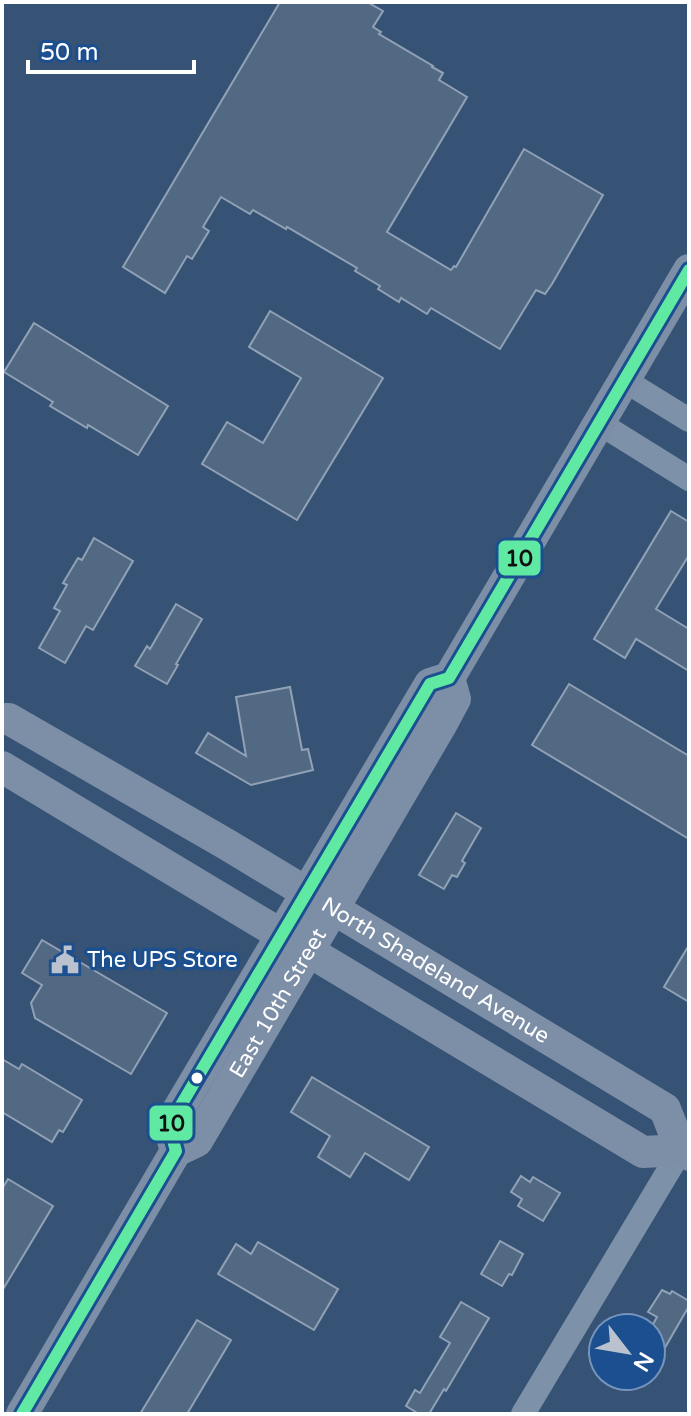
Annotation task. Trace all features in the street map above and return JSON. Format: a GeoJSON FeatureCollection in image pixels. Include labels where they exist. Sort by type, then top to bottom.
{"type":"FeatureCollection","features":[{"type":"Feature","properties":{"kind":"main road","name":"East 10th Street"},"geometry":{"type":"LineString","coordinates":[[176,1151],[169,1126],[430,684],[449,678],[689,270]]}},
{"type":"Feature","properties":{"kind":"main road","name":"East 10th Street"},"geometry":{"type":"LineString","coordinates":[[22,1414],[176,1151],[197,1141],[334,909],[455,699],[449,678]]}},
{"type":"Feature","properties":{"kind":"main road","name":"North Shadeland Avenue"},"geometry":{"type":"LineString","coordinates":[[2,719],[22,726],[226,844],[665,1109],[685,1152]]}},
{"type":"Feature","properties":{"kind":"main road"},"geometry":{"type":"LineString","coordinates":[[2,767],[643,1152],[685,1152]]}},
{"type":"Feature","properties":{"kind":"street"},"geometry":{"type":"LineString","coordinates":[[624,380],[689,420]]}},
{"type":"Feature","properties":{"kind":"street"},"geometry":{"type":"LineString","coordinates":[[599,423],[689,479]]}},
{"type":"Feature","properties":{"kind":"street"},"geometry":{"type":"LineString","coordinates":[[523,1414],[685,1152]]}},
{"type":"Feature","properties":{"kind":"building"},"geometry":{"type":"Polygon","coordinates":[[[280,2],[367,2],[383,11],[373,27],[381,32],[379,34],[443,73],[439,80],[467,97],[387,232],[451,270],[456,267],[524,149],[603,195],[552,284],[545,294],[536,290],[500,349],[431,308],[427,314],[401,298],[399,302],[355,271],[357,268],[287,227],[253,210],[250,214],[221,197],[203,227],[209,231],[192,259],[187,256],[165,293],[123,267],[280,2]]]}},
{"type":"Feature","properties":{"kind":"building"},"geometry":{"type":"Polygon","coordinates":[[[270,311],[383,378],[297,520],[202,464],[227,422],[263,443],[301,378],[249,347],[270,311]]]}},
{"type":"Feature","properties":{"kind":"building"},"geometry":{"type":"Polygon","coordinates":[[[34,323],[168,406],[138,455],[50,406],[53,402],[4,372],[34,323]]]}},
{"type":"Feature","properties":{"kind":"building"},"geometry":{"type":"Polygon","coordinates":[[[671,511],[689,522],[689,555],[656,609],[689,629],[689,671],[636,639],[625,658],[594,639],[671,511]]]}},
{"type":"Feature","properties":{"kind":"building"},"geometry":{"type":"Polygon","coordinates":[[[94,538],[133,561],[93,630],[86,626],[65,663],[39,648],[60,611],[54,608],[67,585],[63,583],[78,558],[82,560],[94,538]]]}},
{"type":"Feature","properties":{"kind":"building"},"geometry":{"type":"Polygon","coordinates":[[[176,604],[202,619],[167,684],[135,666],[147,646],[150,649],[176,604]]]}},
{"type":"Feature","properties":{"kind":"building"},"geometry":{"type":"Polygon","coordinates":[[[569,684],[689,756],[689,839],[532,745],[569,684]]]}},
{"type":"Feature","properties":{"kind":"building"},"geometry":{"type":"Polygon","coordinates":[[[290,687],[302,750],[308,749],[313,770],[251,785],[196,753],[208,733],[246,756],[236,697],[290,687]]]}},
{"type":"Feature","properties":{"kind":"building"},"geometry":{"type":"Polygon","coordinates":[[[456,813],[481,828],[462,861],[465,863],[457,877],[452,875],[444,889],[419,875],[456,813]]]}},
{"type":"Feature","properties":{"kind":"building"},"geometry":{"type":"Polygon","coordinates":[[[42,940],[167,1013],[131,1074],[35,1018],[31,1003],[42,985],[22,973],[42,940]]]}},
{"type":"Feature","properties":{"kind":"building"},"geometry":{"type":"Polygon","coordinates":[[[689,945],[689,1002],[664,987],[689,945]]]}},
{"type":"Feature","properties":{"kind":"building"},"geometry":{"type":"Polygon","coordinates":[[[2,1059],[19,1069],[22,1064],[82,1100],[63,1132],[59,1130],[52,1142],[2,1112],[2,1059]]]}},
{"type":"Feature","properties":{"kind":"building"},"geometry":{"type":"Polygon","coordinates":[[[312,1077],[429,1147],[409,1180],[365,1153],[350,1177],[318,1157],[330,1136],[291,1112],[312,1077]]]}},
{"type":"Feature","properties":{"kind":"building"},"geometry":{"type":"Polygon","coordinates":[[[521,1176],[530,1182],[533,1177],[560,1193],[543,1221],[518,1206],[522,1199],[511,1192],[521,1176]]]}},
{"type":"Feature","properties":{"kind":"building"},"geometry":{"type":"Polygon","coordinates":[[[8,1179],[53,1206],[2,1291],[2,1189],[8,1179]]]}},
{"type":"Feature","properties":{"kind":"building"},"geometry":{"type":"Polygon","coordinates":[[[500,1241],[523,1254],[502,1286],[481,1274],[500,1241]]]}},
{"type":"Feature","properties":{"kind":"building"},"geometry":{"type":"Polygon","coordinates":[[[258,1242],[338,1289],[314,1330],[218,1274],[236,1244],[251,1254],[258,1242]]]}},
{"type":"Feature","properties":{"kind":"building"},"geometry":{"type":"Polygon","coordinates":[[[662,1290],[670,1294],[672,1291],[689,1301],[667,1344],[667,1312],[648,1312],[662,1290]]]}},
{"type":"Feature","properties":{"kind":"building"},"geometry":{"type":"Polygon","coordinates":[[[461,1302],[489,1318],[446,1391],[444,1389],[429,1414],[419,1414],[406,1406],[415,1390],[420,1393],[450,1343],[440,1337],[461,1302]]]}},
{"type":"Feature","properties":{"kind":"building"},"geometry":{"type":"Polygon","coordinates":[[[197,1320],[231,1340],[187,1414],[140,1414],[197,1320]]]}},
{"type":"Feature","properties":{"kind":"transit line","name":"10"},"geometry":{"type":"LineString","coordinates":[[22,1414],[176,1151],[169,1126],[174,1117],[430,684],[449,678],[689,270]]}},
{"type":"Feature","properties":{"kind":"place","name":"The UPS Store"},"geometry":{"type":"Point","coordinates":[65,960]}}]}
